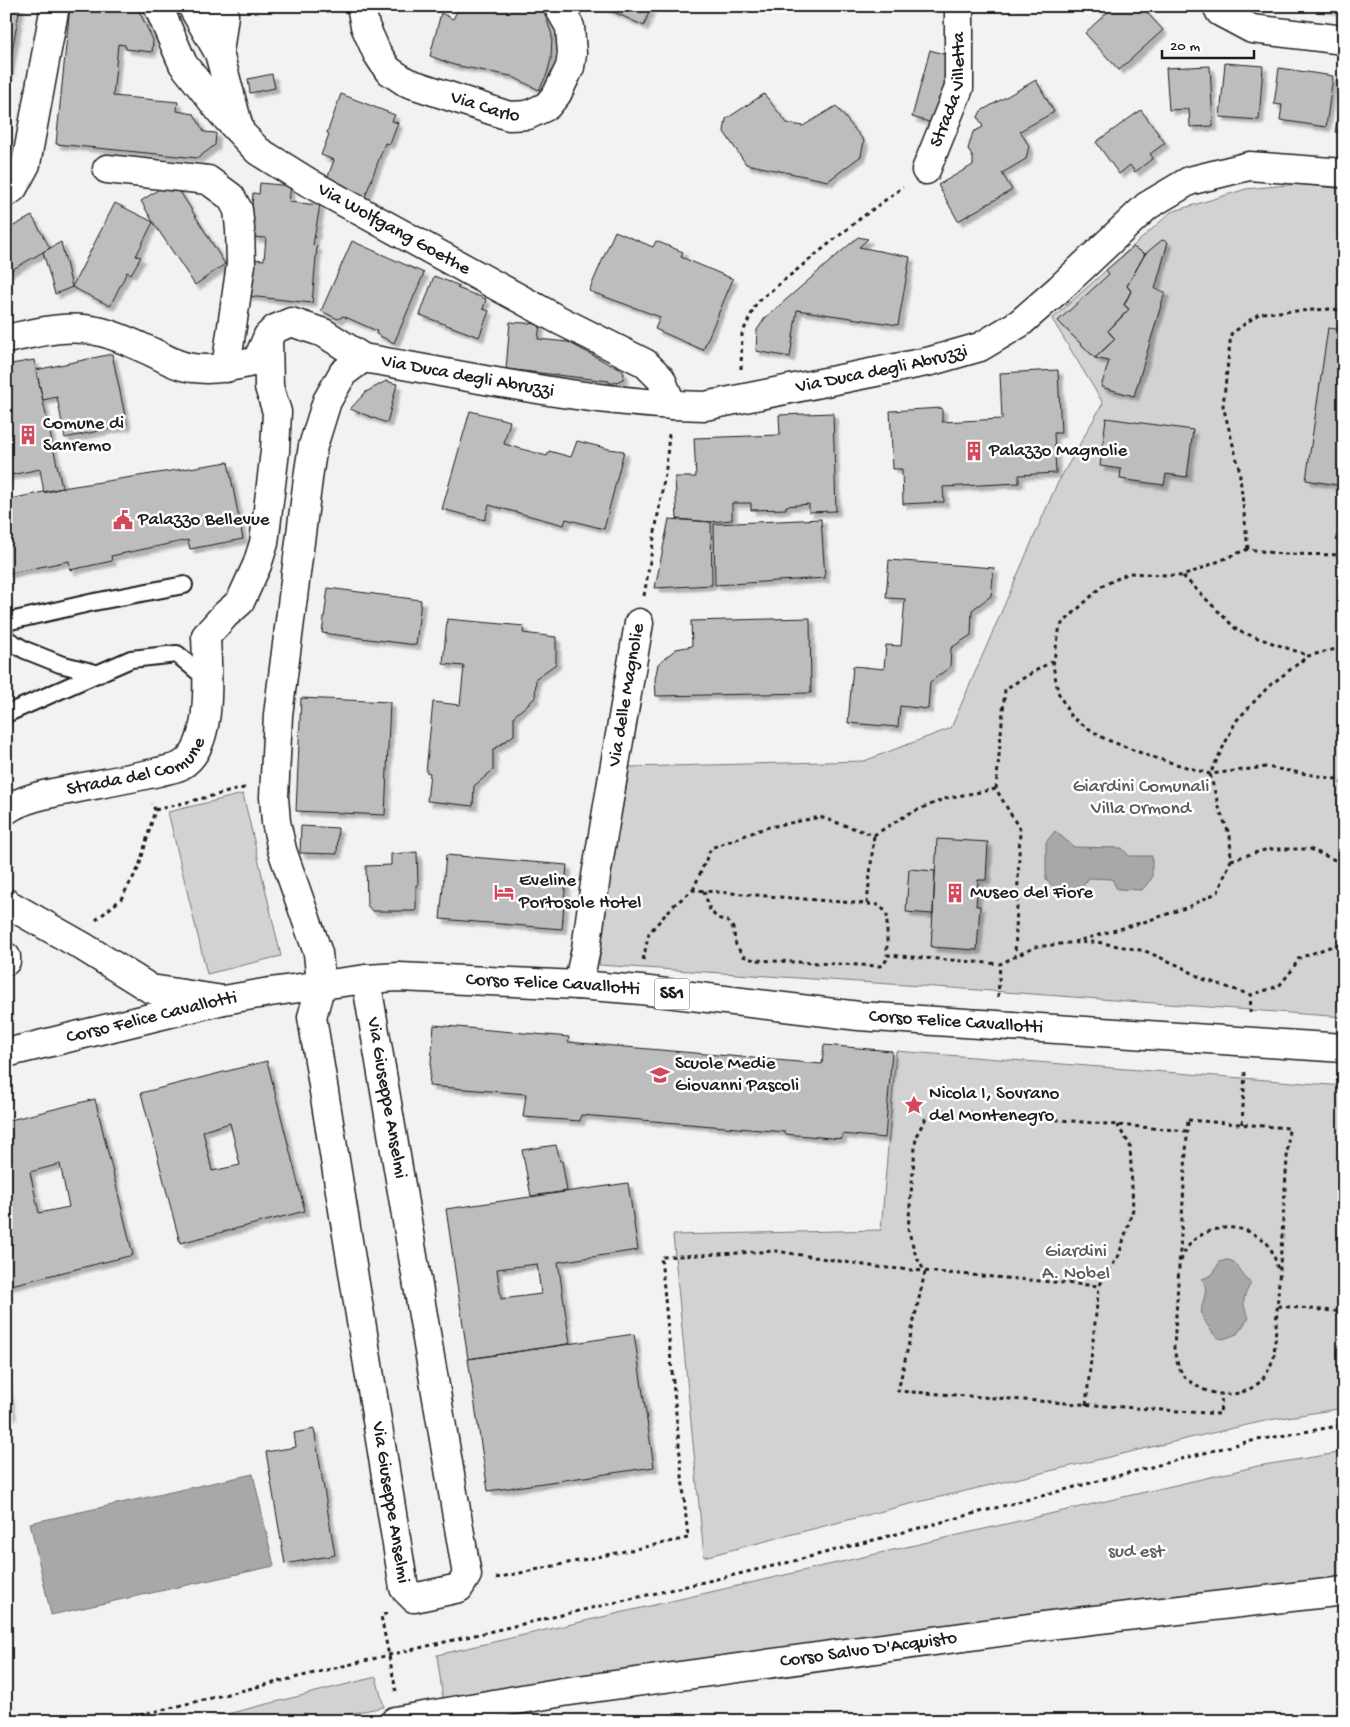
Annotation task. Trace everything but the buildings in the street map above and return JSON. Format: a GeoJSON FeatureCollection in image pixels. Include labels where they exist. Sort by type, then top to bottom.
{"type":"FeatureCollection","features":[{"type":"Feature","properties":{"kind":"street"},"geometry":{"type":"LineString","coordinates":[[6,193],[13,188],[26,164],[55,6]]}},
{"type":"Feature","properties":{"kind":"street","name":"Via Wolfgang Goethe"},"geometry":{"type":"LineString","coordinates":[[158,6],[183,64],[221,112],[258,151],[312,184],[559,320],[645,364],[661,379],[672,406]]}},
{"type":"Feature","properties":{"kind":"street"},"geometry":{"type":"LineString","coordinates":[[192,6],[219,53],[240,132]]}},
{"type":"Feature","properties":{"kind":"street"},"geometry":{"type":"LineString","coordinates":[[219,53],[224,15],[223,6]]}},
{"type":"Feature","properties":{"kind":"street","name":"Via Carlo"},"geometry":{"type":"LineString","coordinates":[[361,6],[365,26],[377,54],[388,70],[406,82],[508,116],[528,115],[547,106],[557,94],[570,67],[572,54],[570,27],[558,6]]}},
{"type":"Feature","properties":{"kind":"street","name":"Strada Villetta"},"geometry":{"type":"LineString","coordinates":[[926,170],[959,88],[959,6]]}},
{"type":"Feature","properties":{"kind":"street"},"geometry":{"type":"LineString","coordinates":[[1217,6],[1220,12],[1252,29],[1344,40]]}},
{"type":"Feature","properties":{"kind":"street","name":"Via Duca degli Abruzzi"},"geometry":{"type":"LineString","coordinates":[[268,336],[275,329],[291,322],[324,333],[363,358],[594,397],[672,406],[705,406],[931,362],[980,347],[1020,323],[1147,206],[1189,181],[1249,166],[1344,173]]}},
{"type":"Feature","properties":{"kind":"street"},"geometry":{"type":"LineString","coordinates":[[107,169],[208,180],[231,197],[238,210],[241,264],[226,368]]}},
{"type":"Feature","properties":{"kind":"street"},"geometry":{"type":"LineString","coordinates":[[6,339],[41,331],[68,329],[96,330],[120,338],[172,362],[192,368],[226,368],[257,362],[268,336]]}},
{"type":"Feature","properties":{"kind":"street","name":"Strada del Comune"},"geometry":{"type":"LineString","coordinates":[[6,810],[16,804],[50,794],[143,776],[180,766],[199,745],[205,726],[206,636],[240,602],[257,565],[264,543],[275,452],[277,412],[269,386],[268,336]]}},
{"type":"Feature","properties":{"kind":"street","name":"Via Duca degli Abruzzi"},"geometry":{"type":"LineString","coordinates":[[322,984],[318,953],[282,850],[276,822],[274,797],[278,715],[313,446],[327,401],[342,373],[363,358]]}},
{"type":"Feature","properties":{"kind":"street","name":"Via delle Magnolie"},"geometry":{"type":"LineString","coordinates":[[578,985],[586,949],[596,876],[639,623]]}},
{"type":"Feature","properties":{"kind":"street"},"geometry":{"type":"LineString","coordinates":[[6,903],[82,946],[151,989],[224,1000]]}},
{"type":"Feature","properties":{"kind":"street","name":"Corso Felice Cavallotti"},"geometry":{"type":"LineString","coordinates":[[6,1053],[224,1000],[322,984],[366,979],[399,978],[578,985],[641,990],[859,1016],[1344,1048]]}},
{"type":"Feature","properties":{"kind":"street","name":"Via Giuseppe Anselmi"},"geometry":{"type":"LineString","coordinates":[[322,984],[312,1017],[404,1588],[414,1598],[459,1588],[467,1574],[366,979]]}},
{"type":"Feature","properties":{"kind":"street","name":"Corso Salvo D'Acquisto"},"geometry":{"type":"LineString","coordinates":[[399,1720],[563,1692],[1058,1624],[1344,1591]]}},
{"type":"Feature","properties":{"kind":"lane"},"geometry":{"type":"LineString","coordinates":[[6,622],[184,584]]}},
{"type":"Feature","properties":{"kind":"lane"},"geometry":{"type":"LineString","coordinates":[[6,638],[26,650],[60,664],[99,674]]}},
{"type":"Feature","properties":{"kind":"lane"},"geometry":{"type":"LineString","coordinates":[[6,714],[131,659],[177,654],[207,679]]}},
{"type":"Feature","properties":{"kind":"path"},"geometry":{"type":"LineString","coordinates":[[740,399],[742,334],[758,302],[861,218],[926,170]]}},
{"type":"Feature","properties":{"kind":"path"},"geometry":{"type":"LineString","coordinates":[[1248,549],[1239,468],[1223,406],[1231,334],[1260,313],[1332,309],[1344,311]]}},
{"type":"Feature","properties":{"kind":"path","name":"Via delle Magnolie"},"geometry":{"type":"LineString","coordinates":[[639,623],[666,468],[672,406]]}},
{"type":"Feature","properties":{"kind":"path"},"geometry":{"type":"LineString","coordinates":[[1344,556],[1281,554],[1248,549],[1183,576],[1129,573],[1102,586],[1060,626],[1053,665],[1058,692],[1071,717],[1122,746],[1156,759],[1210,774],[1266,767],[1336,780],[1344,784]]}},
{"type":"Feature","properties":{"kind":"path"},"geometry":{"type":"LineString","coordinates":[[1183,576],[1238,631],[1308,656]]}},
{"type":"Feature","properties":{"kind":"path"},"geometry":{"type":"LineString","coordinates":[[1069,943],[1147,921],[1188,907],[1218,892],[1231,860],[1230,836],[1220,811],[1210,774],[1236,721],[1269,686],[1308,656],[1344,647]]}},
{"type":"Feature","properties":{"kind":"path"},"geometry":{"type":"LineString","coordinates":[[1015,956],[1020,830],[996,789],[1005,689],[1054,660]]}},
{"type":"Feature","properties":{"kind":"path"},"geometry":{"type":"LineString","coordinates":[[82,946],[90,924],[121,899],[139,868],[155,810],[143,776]]}},
{"type":"Feature","properties":{"kind":"path"},"geometry":{"type":"LineString","coordinates":[[155,810],[244,788],[246,796]]}},
{"type":"Feature","properties":{"kind":"path"},"geometry":{"type":"LineString","coordinates":[[641,990],[642,968],[648,934],[674,905],[693,890],[711,848],[765,828],[820,817],[874,835],[910,813],[947,798],[996,789]]}},
{"type":"Feature","properties":{"kind":"path"},"geometry":{"type":"LineString","coordinates":[[867,904],[874,835]]}},
{"type":"Feature","properties":{"kind":"path"},"geometry":{"type":"LineString","coordinates":[[1231,860],[1268,849],[1310,849],[1344,864]]}},
{"type":"Feature","properties":{"kind":"path"},"geometry":{"type":"LineString","coordinates":[[693,890],[879,905],[888,913],[888,955],[886,961],[880,966],[754,960],[743,956],[736,945],[733,928],[727,921],[717,918],[710,910],[704,891]]}},
{"type":"Feature","properties":{"kind":"path"},"geometry":{"type":"LineString","coordinates":[[888,955],[1000,964],[1035,947],[1097,942],[1145,951],[1204,979],[1251,995],[1279,986],[1299,958],[1344,942]]}},
{"type":"Feature","properties":{"kind":"path"},"geometry":{"type":"LineString","coordinates":[[1242,1124],[1251,995]]}},
{"type":"Feature","properties":{"kind":"path"},"geometry":{"type":"LineString","coordinates":[[1187,1131],[946,1111],[927,1116],[916,1136],[908,1229],[916,1256],[925,1272],[898,1391],[1220,1414],[1222,1394]]}},
{"type":"Feature","properties":{"kind":"path"},"geometry":{"type":"LineString","coordinates":[[1188,1120],[1289,1128],[1274,1357],[1268,1371],[1256,1385],[1244,1391],[1228,1395],[1214,1393],[1198,1387],[1184,1376],[1176,1363],[1174,1348],[1187,1131],[1188,1120]]}},
{"type":"Feature","properties":{"kind":"path"},"geometry":{"type":"LineString","coordinates":[[1086,1405],[1099,1286],[1119,1255],[1133,1209],[1130,1145],[1117,1125]]}},
{"type":"Feature","properties":{"kind":"path"},"geometry":{"type":"LineString","coordinates":[[1179,1266],[1184,1251],[1194,1240],[1208,1231],[1225,1227],[1239,1228],[1255,1234],[1266,1242],[1275,1257],[1279,1274]]}},
{"type":"Feature","properties":{"kind":"path"},"geometry":{"type":"LineString","coordinates":[[462,1583],[688,1538],[661,1257],[776,1251],[878,1267],[1099,1286]]}},
{"type":"Feature","properties":{"kind":"path"},"geometry":{"type":"LineString","coordinates":[[1278,1306],[1344,1312]]}},
{"type":"Feature","properties":{"kind":"path"},"geometry":{"type":"LineString","coordinates":[[116,1721],[389,1655],[790,1562],[1246,1442],[1344,1425]]}},
{"type":"Feature","properties":{"kind":"path"},"geometry":{"type":"LineString","coordinates":[[399,1720],[381,1616],[414,1598]]}},
{"type":"Feature","properties":{"kind":"green space","name":"Giardini Comunali Villa Ormond"},"geometry":{"type":"Polygon","coordinates":[[[1298,184],[1344,189],[1344,1017],[951,988],[599,965],[611,869],[630,767],[864,761],[951,728],[1056,486],[1103,403],[1052,319],[1171,212],[1246,189],[1298,184]]]}},
{"type":"Feature","properties":{"kind":"green space"},"geometry":{"type":"Polygon","coordinates":[[[243,794],[281,956],[207,974],[168,812],[243,794]]]}},
{"type":"Feature","properties":{"kind":"green space","name":"Giardini A. Nobel"},"geometry":{"type":"Polygon","coordinates":[[[896,1051],[1344,1086],[1344,1408],[1269,1420],[1177,1441],[906,1505],[704,1557],[673,1235],[881,1230],[896,1051]]]}},
{"type":"Feature","properties":{"kind":"green space","name":"sud est"},"geometry":{"type":"Polygon","coordinates":[[[1344,1452],[1344,1581],[443,1699],[437,1655],[1258,1466],[1344,1452]]]}},
{"type":"Feature","properties":{"kind":"green space"},"geometry":{"type":"Polygon","coordinates":[[[376,1677],[384,1707],[313,1721],[199,1721],[376,1677]]]}},
{"type":"Feature","properties":{"kind":"shaded area"},"geometry":{"type":"Polygon","coordinates":[[[1055,831],[1074,847],[1122,848],[1129,856],[1152,856],[1152,878],[1142,890],[1117,889],[1112,879],[1089,878],[1080,890],[1055,888],[1046,880],[1046,842],[1055,831]]]}},
{"type":"Feature","properties":{"kind":"shaded area"},"geometry":{"type":"Polygon","coordinates":[[[1226,1260],[1234,1262],[1251,1283],[1244,1300],[1249,1318],[1237,1334],[1223,1339],[1214,1335],[1204,1321],[1202,1307],[1205,1289],[1202,1279],[1212,1275],[1220,1262],[1226,1260]]]}},
{"type":"Feature","properties":{"kind":"shaded area"},"geometry":{"type":"Polygon","coordinates":[[[253,1474],[274,1566],[51,1615],[30,1523],[253,1474]]]}},
{"type":"Feature","properties":{"kind":"place","name":"Comune di Sanremo"},"geometry":{"type":"Point","coordinates":[28,435]}},
{"type":"Feature","properties":{"kind":"place","name":"Palazzo Magnolie"},"geometry":{"type":"Point","coordinates":[974,451]}},
{"type":"Feature","properties":{"kind":"place","name":"Palazzo Bellevue"},"geometry":{"type":"Point","coordinates":[123,520]}},
{"type":"Feature","properties":{"kind":"place","name":"Eveline Portosole Hotel"},"geometry":{"type":"Point","coordinates":[504,892]}},
{"type":"Feature","properties":{"kind":"place","name":"Museo del Fiore"},"geometry":{"type":"Point","coordinates":[955,893]}},
{"type":"Feature","properties":{"kind":"place","name":"Scuole Medie Giovanni Pascoli"},"geometry":{"type":"Point","coordinates":[660,1075]}},
{"type":"Feature","properties":{"kind":"place","name":"Nicola I, Sovrano del Montenegro"},"geometry":{"type":"Point","coordinates":[914,1105]}}]}
